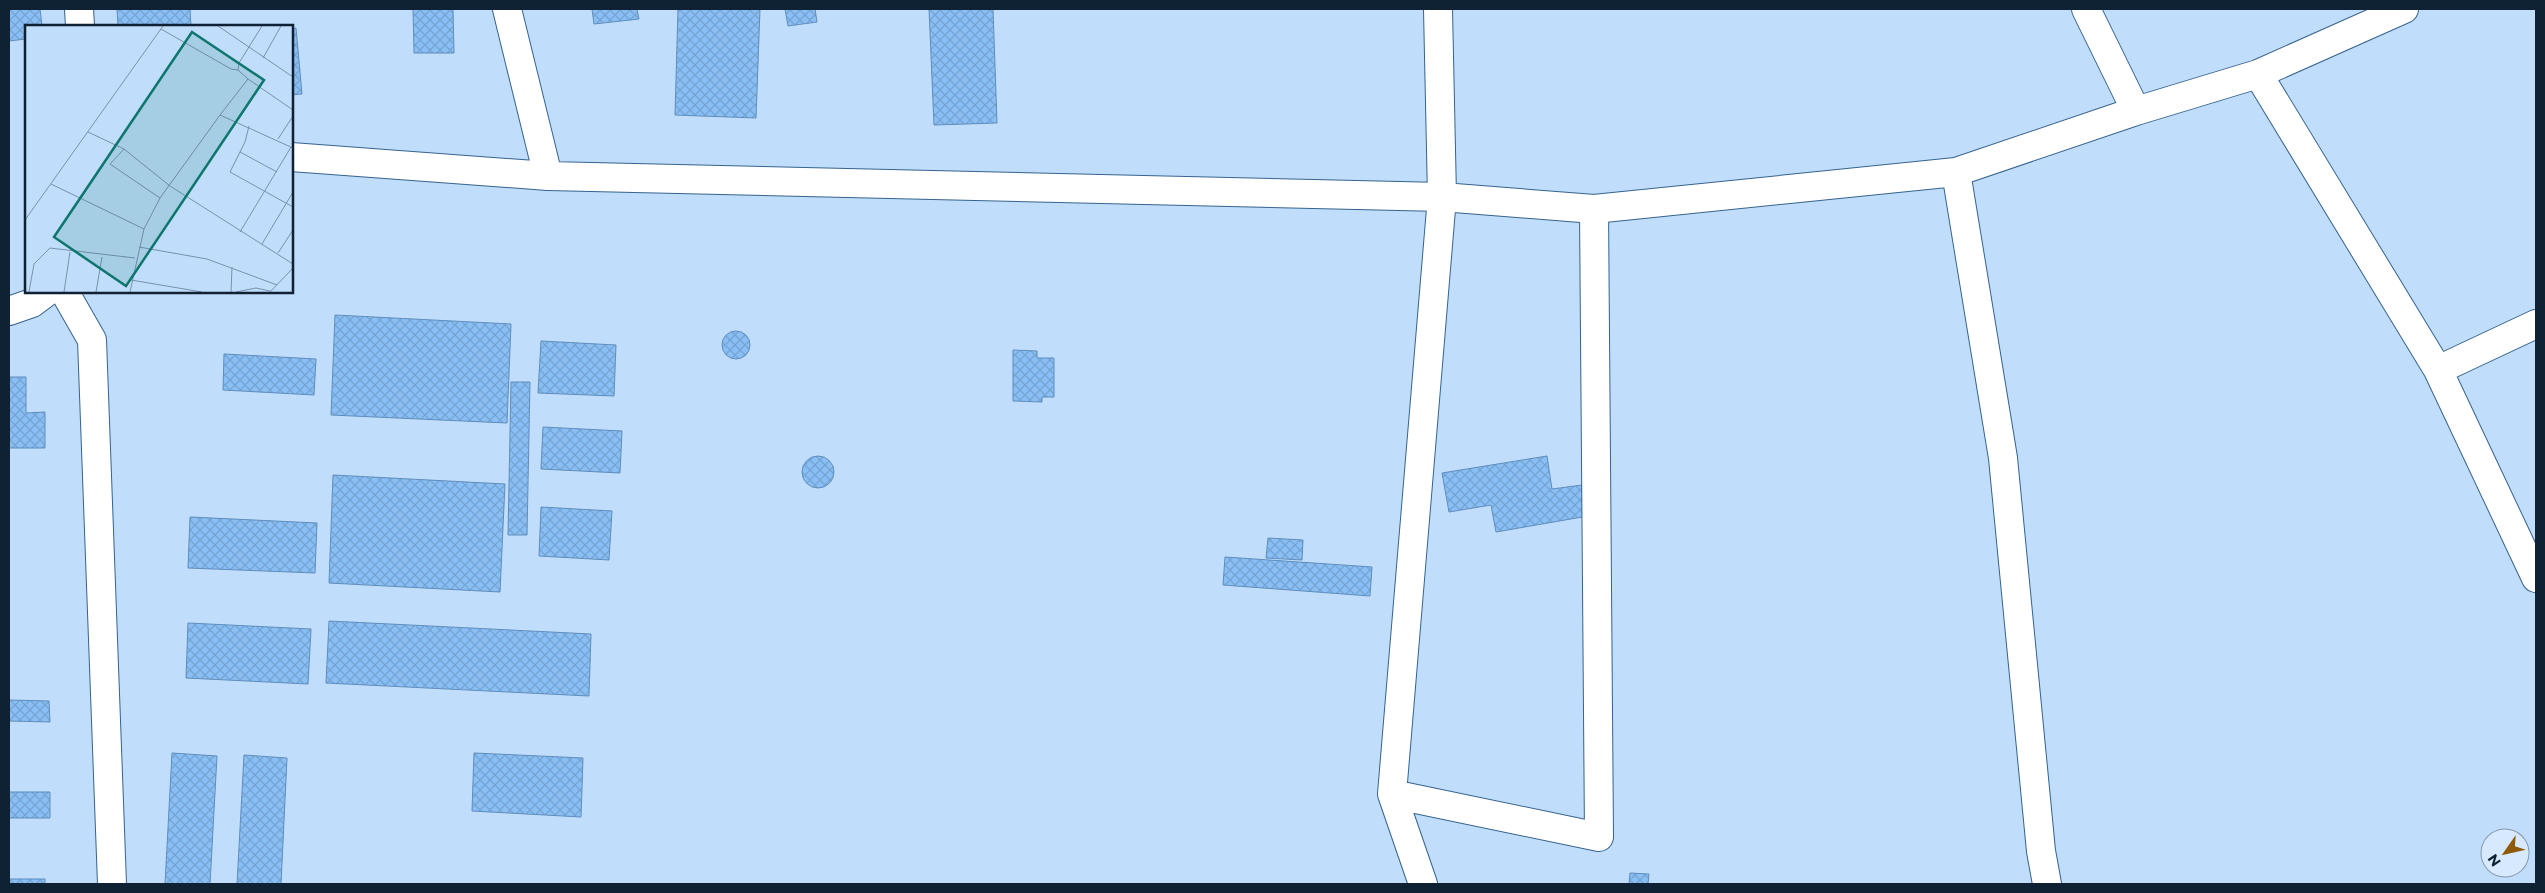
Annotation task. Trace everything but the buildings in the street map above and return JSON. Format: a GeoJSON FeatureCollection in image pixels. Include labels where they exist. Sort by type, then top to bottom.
{"type":"FeatureCollection","features":[{"type":"Feature","properties":{"kind":"street"},"geometry":{"type":"LineString","coordinates":[[79,9],[80,25]]}},
{"type":"Feature","properties":{"kind":"street"},"geometry":{"type":"LineString","coordinates":[[507,9],[548,176]]}},
{"type":"Feature","properties":{"kind":"street"},"geometry":{"type":"LineString","coordinates":[[1423,884],[1392,794],[1442,197],[1438,9]]}},
{"type":"Feature","properties":{"kind":"street"},"geometry":{"type":"LineString","coordinates":[[2086,9],[2136,111]]}},
{"type":"Feature","properties":{"kind":"street"},"geometry":{"type":"LineString","coordinates":[[292,157],[548,176],[1442,197],[1594,210],[1956,172],[2136,111],[2258,74],[2404,9]]}},
{"type":"Feature","properties":{"kind":"street"},"geometry":{"type":"LineString","coordinates":[[2258,74],[2438,370],[2536,578]]}},
{"type":"Feature","properties":{"kind":"street"},"geometry":{"type":"LineString","coordinates":[[1956,172],[2003,458],[2041,851],[2047,884]]}},
{"type":"Feature","properties":{"kind":"street"},"geometry":{"type":"LineString","coordinates":[[1392,794],[1600,837],[1594,210]]}},
{"type":"Feature","properties":{"kind":"street"},"geometry":{"type":"LineString","coordinates":[[9,311],[32,303],[47,292]]}},
{"type":"Feature","properties":{"kind":"street"},"geometry":{"type":"LineString","coordinates":[[65,292],[92,340],[112,884]]}},
{"type":"Feature","properties":{"kind":"street"},"geometry":{"type":"LineString","coordinates":[[2438,370],[2536,324]]}}]}
